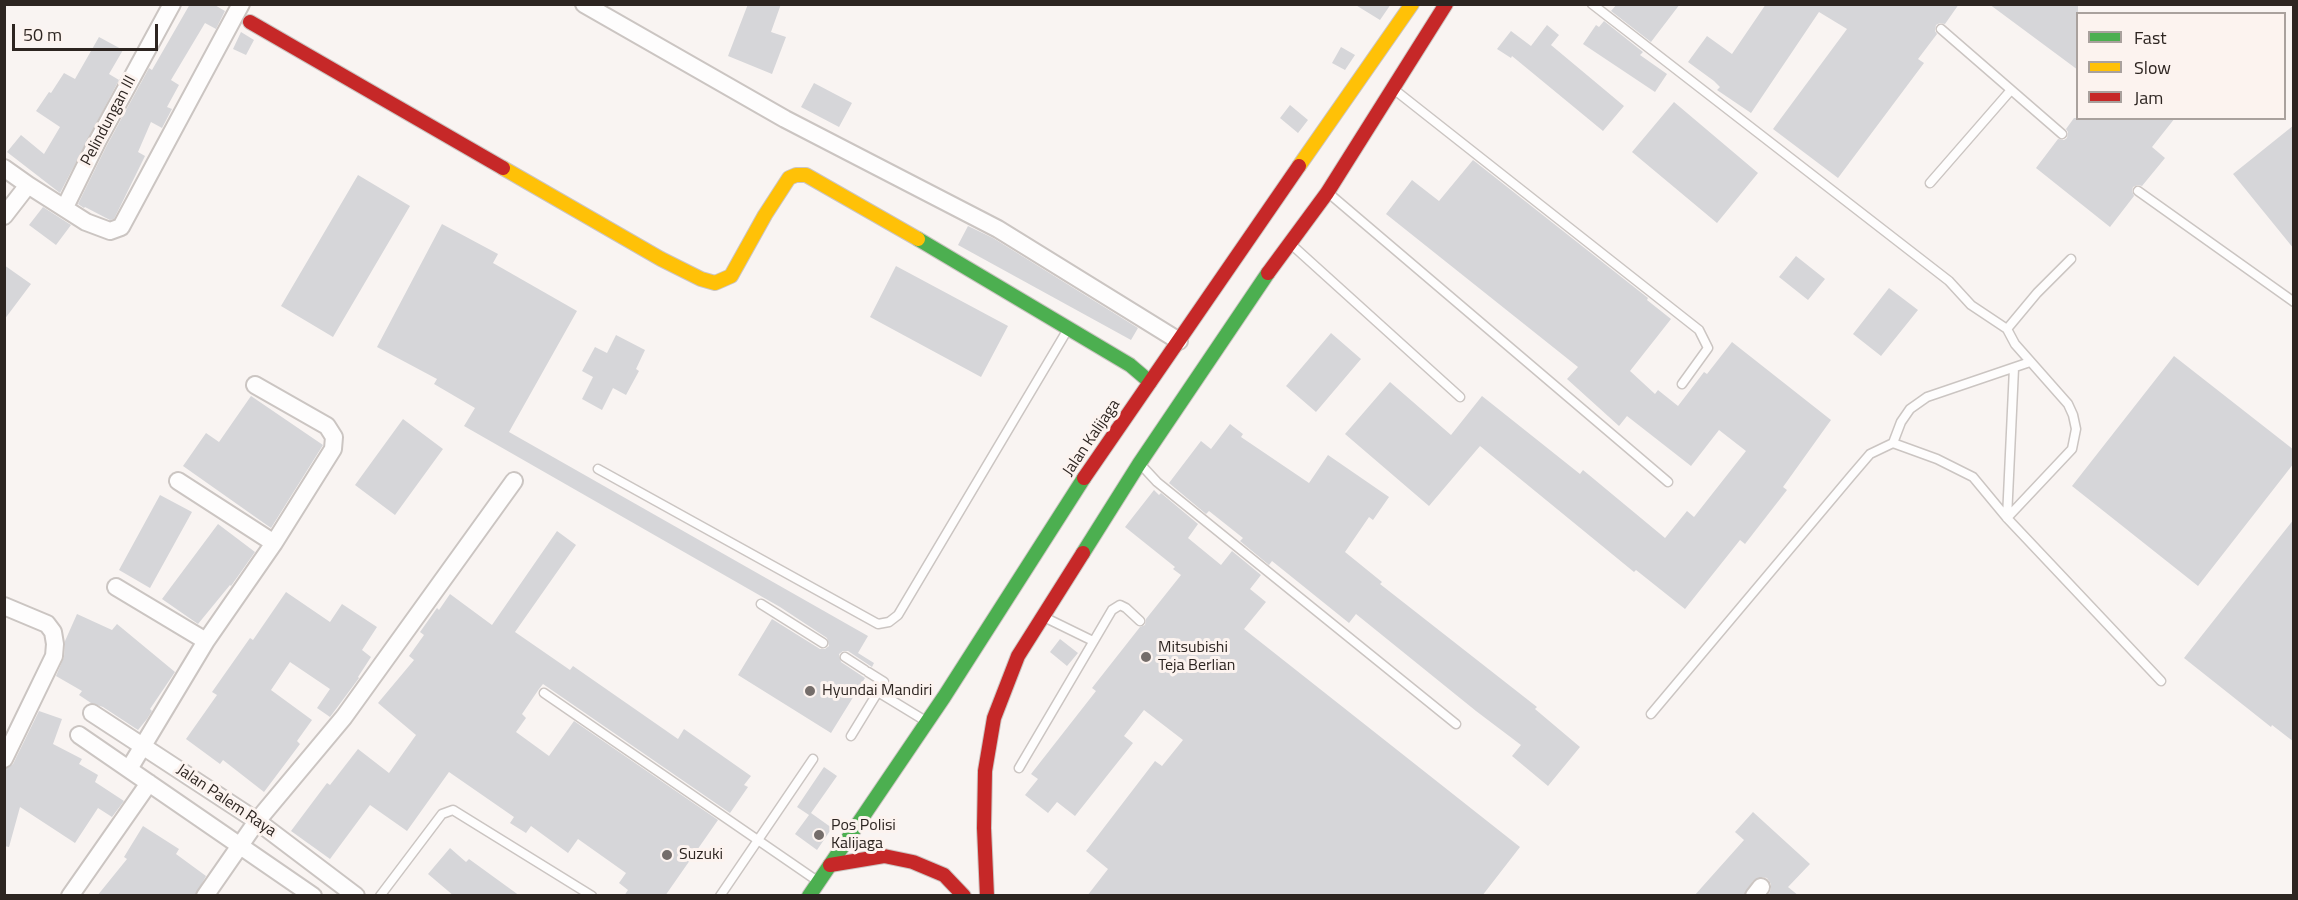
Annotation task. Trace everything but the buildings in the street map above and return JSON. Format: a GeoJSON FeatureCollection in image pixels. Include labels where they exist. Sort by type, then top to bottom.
{"type":"FeatureCollection","features":[{"type":"Feature","properties":{"kind":"main road"},"geometry":{"type":"LineString","coordinates":[[987,896],[984,828],[985,771],[994,718],[1018,656],[1043,617],[1130,460],[1327,193],[1446,4]]}},
{"type":"Feature","properties":{"kind":"main road","name":"Jalan Kalijaga"},"geometry":{"type":"LineString","coordinates":[[809,896],[927,722],[1104,446],[1411,5]]}},
{"type":"Feature","properties":{"kind":"main road"},"geometry":{"type":"LineString","coordinates":[[250,22],[661,260],[701,279],[715,283],[731,276],[765,215],[789,178],[806,175],[868,208],[1130,365],[1150,382]]}},
{"type":"Feature","properties":{"kind":"main road"},"geometry":{"type":"LineString","coordinates":[[1104,446],[1130,460]]}},
{"type":"Feature","properties":{"kind":"main road"},"geometry":{"type":"LineString","coordinates":[[830,865],[884,856],[913,862],[944,875],[963,896]]}},
{"type":"Feature","properties":{"kind":"street","name":"Pelindungan III"},"geometry":{"type":"LineString","coordinates":[[64,207],[172,4]]}},
{"type":"Feature","properties":{"kind":"street"},"geometry":{"type":"LineString","coordinates":[[4,168],[86,222],[110,231],[121,227],[241,4]]}},
{"type":"Feature","properties":{"kind":"street"},"geometry":{"type":"LineString","coordinates":[[584,4],[785,119],[998,229],[1179,341]]}},
{"type":"Feature","properties":{"kind":"street"},"geometry":{"type":"LineString","coordinates":[[4,216],[28,185]]}},
{"type":"Feature","properties":{"kind":"street"},"geometry":{"type":"LineString","coordinates":[[129,769],[206,641],[274,543],[333,449],[334,437],[327,426],[255,385]]}},
{"type":"Feature","properties":{"kind":"street"},"geometry":{"type":"LineString","coordinates":[[178,481],[274,543]]}},
{"type":"Feature","properties":{"kind":"street"},"geometry":{"type":"LineString","coordinates":[[205,896],[257,821],[344,717],[514,481]]}},
{"type":"Feature","properties":{"kind":"street"},"geometry":{"type":"LineString","coordinates":[[116,588],[206,641]]}},
{"type":"Feature","properties":{"kind":"street"},"geometry":{"type":"LineString","coordinates":[[4,606],[47,624],[53,632],[55,644],[54,656],[4,759]]}},
{"type":"Feature","properties":{"kind":"street","name":"Jalan Palem Raya"},"geometry":{"type":"LineString","coordinates":[[92,713],[257,821],[356,896]]}},
{"type":"Feature","properties":{"kind":"street","name":"Jalan Palem Raya"},"geometry":{"type":"LineString","coordinates":[[79,735],[312,896]]}},
{"type":"Feature","properties":{"kind":"street"},"geometry":{"type":"LineString","coordinates":[[70,896],[149,783]]}},
{"type":"Feature","properties":{"kind":"lane"},"geometry":{"type":"LineString","coordinates":[[1592,4],[1948,281],[1971,305],[2007,329],[2015,344],[2068,404],[2076,429],[2072,449],[2007,518]]}},
{"type":"Feature","properties":{"kind":"lane"},"geometry":{"type":"LineString","coordinates":[[1941,29],[2062,134]]}},
{"type":"Feature","properties":{"kind":"lane"},"geometry":{"type":"LineString","coordinates":[[1393,88],[1699,330],[1708,348],[1682,384]]}},
{"type":"Feature","properties":{"kind":"lane"},"geometry":{"type":"LineString","coordinates":[[1930,183],[2011,90]]}},
{"type":"Feature","properties":{"kind":"lane"},"geometry":{"type":"LineString","coordinates":[[2138,191],[2294,302]]}},
{"type":"Feature","properties":{"kind":"lane"},"geometry":{"type":"LineString","coordinates":[[1327,193],[1337,199],[1668,482]]}},
{"type":"Feature","properties":{"kind":"lane"},"geometry":{"type":"LineString","coordinates":[[1289,242],[1460,397]]}},
{"type":"Feature","properties":{"kind":"lane"},"geometry":{"type":"LineString","coordinates":[[2007,329],[2037,293],[2071,259]]}},
{"type":"Feature","properties":{"kind":"lane"},"geometry":{"type":"LineString","coordinates":[[598,469],[878,624],[889,622],[898,615],[1068,328]]}},
{"type":"Feature","properties":{"kind":"lane"},"geometry":{"type":"LineString","coordinates":[[1651,714],[1870,454],[1893,443],[1901,422],[1910,409],[1927,398],[2030,362]]}},
{"type":"Feature","properties":{"kind":"lane"},"geometry":{"type":"LineString","coordinates":[[2007,518],[2014,368]]}},
{"type":"Feature","properties":{"kind":"lane"},"geometry":{"type":"LineString","coordinates":[[1893,443],[1937,459],[1973,477],[2007,518],[2161,681]]}},
{"type":"Feature","properties":{"kind":"lane"},"geometry":{"type":"LineString","coordinates":[[1130,460],[1455,724]]}},
{"type":"Feature","properties":{"kind":"lane"},"geometry":{"type":"LineString","coordinates":[[761,604],[823,643]]}},
{"type":"Feature","properties":{"kind":"lane"},"geometry":{"type":"LineString","coordinates":[[1019,768],[1116,606],[1126,608],[1140,621]]}},
{"type":"Feature","properties":{"kind":"lane"},"geometry":{"type":"LineString","coordinates":[[1043,617],[1093,641]]}},
{"type":"Feature","properties":{"kind":"lane"},"geometry":{"type":"LineString","coordinates":[[845,657],[884,682],[851,736]]}},
{"type":"Feature","properties":{"kind":"lane"},"geometry":{"type":"LineString","coordinates":[[879,692],[927,722]]}},
{"type":"Feature","properties":{"kind":"lane"},"geometry":{"type":"LineString","coordinates":[[544,693],[819,882]]}},
{"type":"Feature","properties":{"kind":"lane"},"geometry":{"type":"LineString","coordinates":[[720,896],[813,759]]}},
{"type":"Feature","properties":{"kind":"lane"},"geometry":{"type":"LineString","coordinates":[[380,896],[442,814],[453,810],[592,896]]}},
{"type":"Feature","properties":{"kind":"traffic: fast"},"geometry":{"type":"LineString","coordinates":[[918,239],[1130,365],[1150,382]]}},
{"type":"Feature","properties":{"kind":"traffic: fast"},"geometry":{"type":"LineString","coordinates":[[1083,553],[1139,464],[1268,273]]}},
{"type":"Feature","properties":{"kind":"traffic: fast"},"geometry":{"type":"LineString","coordinates":[[809,896],[944,697],[1084,478]]}},
{"type":"Feature","properties":{"kind":"traffic: slow"},"geometry":{"type":"LineString","coordinates":[[1299,166],[1412,4]]}},
{"type":"Feature","properties":{"kind":"traffic: slow"},"geometry":{"type":"LineString","coordinates":[[503,168],[661,259],[701,279],[715,283],[731,276],[765,215],[789,178],[796,175],[806,175],[918,239]]}},
{"type":"Feature","properties":{"kind":"traffic: jam"},"geometry":{"type":"LineString","coordinates":[[1268,273],[1327,193],[1446,4]]}},
{"type":"Feature","properties":{"kind":"traffic: jam"},"geometry":{"type":"LineString","coordinates":[[250,22],[503,168]]}},
{"type":"Feature","properties":{"kind":"traffic: jam"},"geometry":{"type":"LineString","coordinates":[[1084,478],[1299,166]]}},
{"type":"Feature","properties":{"kind":"traffic: jam"},"geometry":{"type":"LineString","coordinates":[[987,896],[984,828],[985,771],[994,718],[1018,656],[1083,553]]}},
{"type":"Feature","properties":{"kind":"traffic: jam"},"geometry":{"type":"LineString","coordinates":[[830,865],[884,856],[913,862],[944,875],[964,896]]}},
{"type":"Feature","properties":{"kind":"place","name":"Mitsubishi Teja Berlian"},"geometry":{"type":"Point","coordinates":[1146,657]}},
{"type":"Feature","properties":{"kind":"place","name":"Hyundai Mandiri"},"geometry":{"type":"Point","coordinates":[810,691]}},
{"type":"Feature","properties":{"kind":"place","name":"Pos Polisi Kalijaga"},"geometry":{"type":"Point","coordinates":[819,835]}},
{"type":"Feature","properties":{"kind":"place","name":"Suzuki"},"geometry":{"type":"Point","coordinates":[667,855]}}]}
